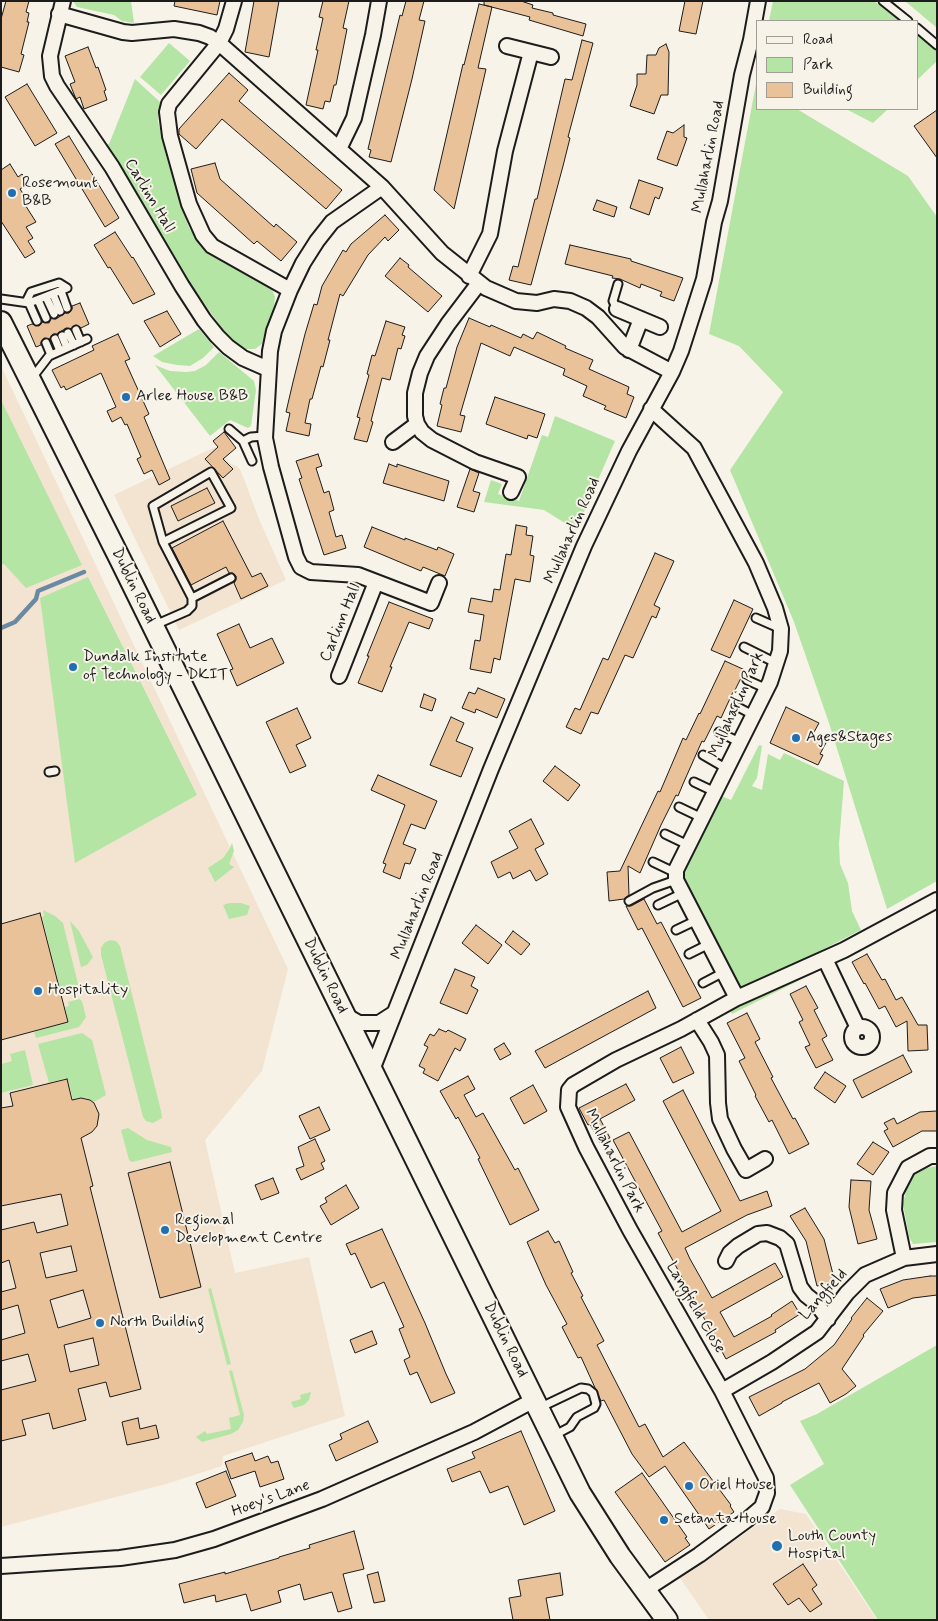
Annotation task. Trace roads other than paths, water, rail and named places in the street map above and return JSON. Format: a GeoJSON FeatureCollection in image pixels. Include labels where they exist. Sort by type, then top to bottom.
{"type":"FeatureCollection","features":[{"type":"Feature","properties":{"kind":"main road","name":"Dublin Road"},"geometry":{"type":"LineString","coordinates":[[1,322],[588,1508],[620,1556],[668,1620]]}},
{"type":"Feature","properties":{"kind":"street","name":"Carlinn Hall"},"geometry":{"type":"LineString","coordinates":[[234,1],[226,29],[219,43],[169,104],[168,121],[177,164],[189,204],[195,220],[212,246],[290,290]]}},
{"type":"Feature","properties":{"kind":"street"},"geometry":{"type":"LineString","coordinates":[[339,149],[354,118],[379,1]]}},
{"type":"Feature","properties":{"kind":"street","name":"Mullaharlin Road"},"geometry":{"type":"LineString","coordinates":[[372,1070],[491,769],[584,546],[651,409],[672,372],[694,314],[704,279],[714,222],[720,201],[742,74],[751,40],[758,1]]}},
{"type":"Feature","properties":{"kind":"street","name":"Carlinn Hall"},"geometry":{"type":"LineString","coordinates":[[268,369],[243,358],[228,347],[204,320],[112,167],[56,86],[52,76],[50,56],[61,8],[132,33],[174,29],[210,37],[382,187],[422,233],[474,280],[494,293],[516,301],[536,303],[554,299],[570,301],[586,308],[598,317],[629,350],[672,372]]}},
{"type":"Feature","properties":{"kind":"street"},"geometry":{"type":"LineString","coordinates":[[507,46],[551,57]]}},
{"type":"Feature","properties":{"kind":"street"},"geometry":{"type":"LineString","coordinates":[[511,492],[518,477],[475,462],[443,446],[422,432],[415,416],[415,393],[420,373],[428,356],[474,280],[490,234],[505,151],[531,52]]}},
{"type":"Feature","properties":{"kind":"street","name":"Carlinn Hall"},"geometry":{"type":"LineString","coordinates":[[382,187],[332,222],[303,263],[290,290],[274,332],[268,369],[265,436],[271,467],[296,557],[301,566],[311,572],[358,575],[431,603],[440,583]]}},
{"type":"Feature","properties":{"kind":"street"},"geometry":{"type":"LineString","coordinates":[[617,309],[660,327]]}},
{"type":"Feature","properties":{"kind":"street"},"geometry":{"type":"LineString","coordinates":[[629,350],[641,319]]}},
{"type":"Feature","properties":{"kind":"street","name":"Mullaharlin Park"},"geometry":{"type":"LineString","coordinates":[[651,409],[694,448],[756,563],[775,608],[781,630],[780,651],[766,689],[742,744],[715,792],[676,870],[676,877]]}},
{"type":"Feature","properties":{"kind":"street"},"geometry":{"type":"LineString","coordinates":[[393,442],[417,424]]}},
{"type":"Feature","properties":{"kind":"street","name":"Carlinn Hall"},"geometry":{"type":"LineString","coordinates":[[339,676],[376,582]]}},
{"type":"Feature","properties":{"kind":"street"},"geometry":{"type":"LineString","coordinates":[[676,877],[737,998]]}},
{"type":"Feature","properties":{"kind":"street","name":"Mullaharlin Park"},"geometry":{"type":"LineString","coordinates":[[637,1242],[573,1120],[568,1107],[569,1090],[573,1085],[616,1060],[737,998],[825,959],[937,900]]}},
{"type":"Feature","properties":{"kind":"street"},"geometry":{"type":"LineString","coordinates":[[825,959],[858,1028]]}},
{"type":"Feature","properties":{"kind":"street"},"geometry":{"type":"LineString","coordinates":[[345,1015],[360,1023],[379,1024],[394,1013]]}},
{"type":"Feature","properties":{"kind":"street"},"geometry":{"type":"LineString","coordinates":[[697,1020],[717,1055],[720,1119],[734,1149],[746,1170],[765,1160]]}},
{"type":"Feature","properties":{"kind":"street"},"geometry":{"type":"LineString","coordinates":[[904,1258],[894,1210],[896,1193],[908,1168],[930,1156],[937,1156]]}},
{"type":"Feature","properties":{"kind":"street"},"geometry":{"type":"LineString","coordinates":[[726,1261],[730,1253],[738,1246],[758,1234],[767,1233],[780,1238],[786,1244],[800,1287],[816,1303],[828,1319]]}},
{"type":"Feature","properties":{"kind":"street","name":"Langfield Close"},"geometry":{"type":"LineString","coordinates":[[637,1242],[722,1391],[766,1478],[767,1494],[762,1507],[748,1520],[645,1590]]}},
{"type":"Feature","properties":{"kind":"street","name":"Langfield"},"geometry":{"type":"LineString","coordinates":[[722,1391],[772,1362],[817,1332],[847,1294],[865,1275],[904,1258],[937,1254]]}},
{"type":"Feature","properties":{"kind":"street","name":"Hoey's Lane"},"geometry":{"type":"LineString","coordinates":[[1,1566],[120,1558],[175,1550],[214,1539],[322,1500],[537,1404]]}},
{"type":"Feature","properties":{"kind":"lane"},"geometry":{"type":"LineString","coordinates":[[883,1],[907,20]]}},
{"type":"Feature","properties":{"kind":"lane"},"geometry":{"type":"LineString","coordinates":[[918,29],[937,44]]}},
{"type":"Feature","properties":{"kind":"lane"},"geometry":{"type":"LineString","coordinates":[[1,299],[28,303],[67,288],[59,283],[31,292],[28,303],[37,321]]}},
{"type":"Feature","properties":{"kind":"lane"},"geometry":{"type":"LineString","coordinates":[[617,309],[613,301],[618,284]]}},
{"type":"Feature","properties":{"kind":"lane"},"geometry":{"type":"LineString","coordinates":[[49,295],[60,311],[61,291]]}},
{"type":"Feature","properties":{"kind":"lane"},"geometry":{"type":"LineString","coordinates":[[38,300],[46,318]]}},
{"type":"Feature","properties":{"kind":"lane"},"geometry":{"type":"LineString","coordinates":[[77,344],[69,333],[77,344]]}},
{"type":"Feature","properties":{"kind":"lane"},"geometry":{"type":"LineString","coordinates":[[55,339],[60,351]]}},
{"type":"Feature","properties":{"kind":"lane"},"geometry":{"type":"LineString","coordinates":[[46,343],[51,355]]}},
{"type":"Feature","properties":{"kind":"lane"},"geometry":{"type":"LineString","coordinates":[[30,381],[51,355],[77,344]]}},
{"type":"Feature","properties":{"kind":"lane"},"geometry":{"type":"LineString","coordinates":[[229,429],[243,441],[252,461]]}},
{"type":"Feature","properties":{"kind":"lane"},"geometry":{"type":"LineString","coordinates":[[243,441],[251,437],[265,436]]}},
{"type":"Feature","properties":{"kind":"lane"},"geometry":{"type":"LineString","coordinates":[[152,626],[187,611],[192,606],[192,598],[173,571],[162,542],[153,506],[212,472],[231,508],[162,542]]}},
{"type":"Feature","properties":{"kind":"lane"},"geometry":{"type":"LineString","coordinates":[[192,598],[231,578]]}},
{"type":"Feature","properties":{"kind":"lane"},"geometry":{"type":"LineString","coordinates":[[756,618],[781,630]]}},
{"type":"Feature","properties":{"kind":"lane"},"geometry":{"type":"LineString","coordinates":[[744,647],[776,663]]}},
{"type":"Feature","properties":{"kind":"lane"},"geometry":{"type":"LineString","coordinates":[[748,680],[766,689]]}},
{"type":"Feature","properties":{"kind":"lane"},"geometry":{"type":"LineString","coordinates":[[736,706],[754,715]]}},
{"type":"Feature","properties":{"kind":"lane"},"geometry":{"type":"LineString","coordinates":[[719,732],[742,744]]}},
{"type":"Feature","properties":{"kind":"lane"},"geometry":{"type":"LineString","coordinates":[[703,755],[728,769]]}},
{"type":"Feature","properties":{"kind":"lane"},"geometry":{"type":"LineString","coordinates":[[694,782],[715,792]]}},
{"type":"Feature","properties":{"kind":"lane"},"geometry":{"type":"LineString","coordinates":[[679,807],[702,818]]}},
{"type":"Feature","properties":{"kind":"lane"},"geometry":{"type":"LineString","coordinates":[[665,834],[688,845]]}},
{"type":"Feature","properties":{"kind":"lane"},"geometry":{"type":"LineString","coordinates":[[653,862],[676,877]]}},
{"type":"Feature","properties":{"kind":"lane"},"geometry":{"type":"LineString","coordinates":[[628,901],[676,877]]}},
{"type":"Feature","properties":{"kind":"lane"},"geometry":{"type":"LineString","coordinates":[[658,905],[683,893]]}},
{"type":"Feature","properties":{"kind":"lane"},"geometry":{"type":"LineString","coordinates":[[676,930],[697,920]]}},
{"type":"Feature","properties":{"kind":"lane"},"geometry":{"type":"LineString","coordinates":[[689,954],[709,944]]}},
{"type":"Feature","properties":{"kind":"lane"},"geometry":{"type":"LineString","coordinates":[[703,983],[724,972]]}},
{"type":"Feature","properties":{"kind":"lane"},"geometry":{"type":"LineString","coordinates":[[537,1404],[581,1388],[588,1389],[593,1393],[596,1404],[594,1408],[576,1417],[570,1427],[553,1436]]}},
{"type":"Feature","properties":{"kind":"waterway"},"geometry":{"type":"LineString","coordinates":[[1,628],[15,622],[36,599],[38,591],[84,572]]}},
{"type":"Feature","properties":{"kind":"place","name":"Rosemount B&B"},"geometry":{"type":"Point","coordinates":[12,193]}},
{"type":"Feature","properties":{"kind":"place","name":"Arlee House B&B"},"geometry":{"type":"Point","coordinates":[126,397]}},
{"type":"Feature","properties":{"kind":"place","name":"Dundalk Institute of Technology - DKIT"},"geometry":{"type":"Point","coordinates":[73,667]}},
{"type":"Feature","properties":{"kind":"place","name":"Ages&Stages"},"geometry":{"type":"Point","coordinates":[796,738]}},
{"type":"Feature","properties":{"kind":"place","name":"Hospitality"},"geometry":{"type":"Point","coordinates":[38,991]}},
{"type":"Feature","properties":{"kind":"place","name":"Regional Development Centre"},"geometry":{"type":"Point","coordinates":[165,1230]}},
{"type":"Feature","properties":{"kind":"place","name":"North Building"},"geometry":{"type":"Point","coordinates":[100,1323]}},
{"type":"Feature","properties":{"kind":"place","name":"Oriel House"},"geometry":{"type":"Point","coordinates":[689,1486]}},
{"type":"Feature","properties":{"kind":"place","name":"Setanta House"},"geometry":{"type":"Point","coordinates":[664,1520]}},
{"type":"Feature","properties":{"kind":"place","name":"Louth County Hospital"},"geometry":{"type":"Point","coordinates":[777,1546]}}]}
